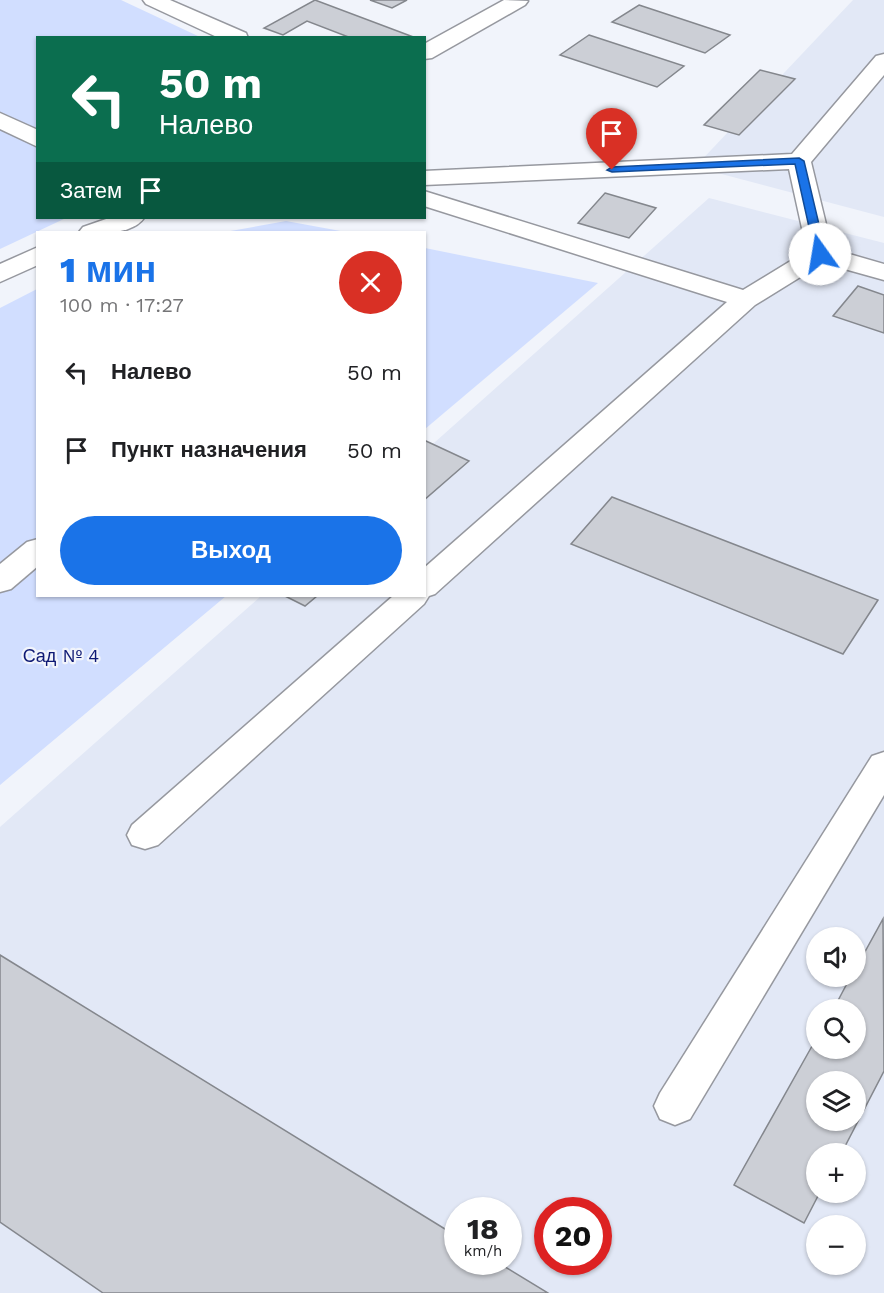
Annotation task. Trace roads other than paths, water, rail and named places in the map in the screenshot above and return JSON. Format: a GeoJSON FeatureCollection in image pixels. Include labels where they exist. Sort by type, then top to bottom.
{"type":"FeatureCollection","features":[{"type":"Feature","properties":{"kind":"lane"},"geometry":{"type":"LineString","coordinates":[[153,0],[234,36]]}},
{"type":"Feature","properties":{"kind":"lane"},"geometry":{"type":"LineString","coordinates":[[426,52],[518,1]]}},
{"type":"Feature","properties":{"kind":"lane"},"geometry":{"type":"LineString","coordinates":[[426,178],[799,161],[884,61]]}},
{"type":"Feature","properties":{"kind":"lane"},"geometry":{"type":"LineString","coordinates":[[0,120],[36,139]]}},
{"type":"Feature","properties":{"kind":"lane"},"geometry":{"type":"LineString","coordinates":[[799,161],[820,254]]}},
{"type":"Feature","properties":{"kind":"lane"},"geometry":{"type":"LineString","coordinates":[[426,199],[746,299]]}},
{"type":"Feature","properties":{"kind":"lane"},"geometry":{"type":"LineString","coordinates":[[95,231],[129,219]]}},
{"type":"Feature","properties":{"kind":"lane"},"geometry":{"type":"LineString","coordinates":[[426,584],[746,299],[820,254],[884,272]]}},
{"type":"Feature","properties":{"kind":"lane"},"geometry":{"type":"LineString","coordinates":[[0,274],[36,256]]}},
{"type":"Feature","properties":{"kind":"lane"},"geometry":{"type":"LineString","coordinates":[[0,581],[36,551]]}},
{"type":"Feature","properties":{"kind":"lane"},"geometry":{"type":"LineString","coordinates":[[145,835],[412,597]]}},
{"type":"Feature","properties":{"kind":"lane"},"geometry":{"type":"LineString","coordinates":[[675,1106],[884,765]]}},
{"type":"Feature","properties":{"kind":"park label","name":"Сад № 4"},"geometry":{"type":"Point","coordinates":[61,655]}}]}
